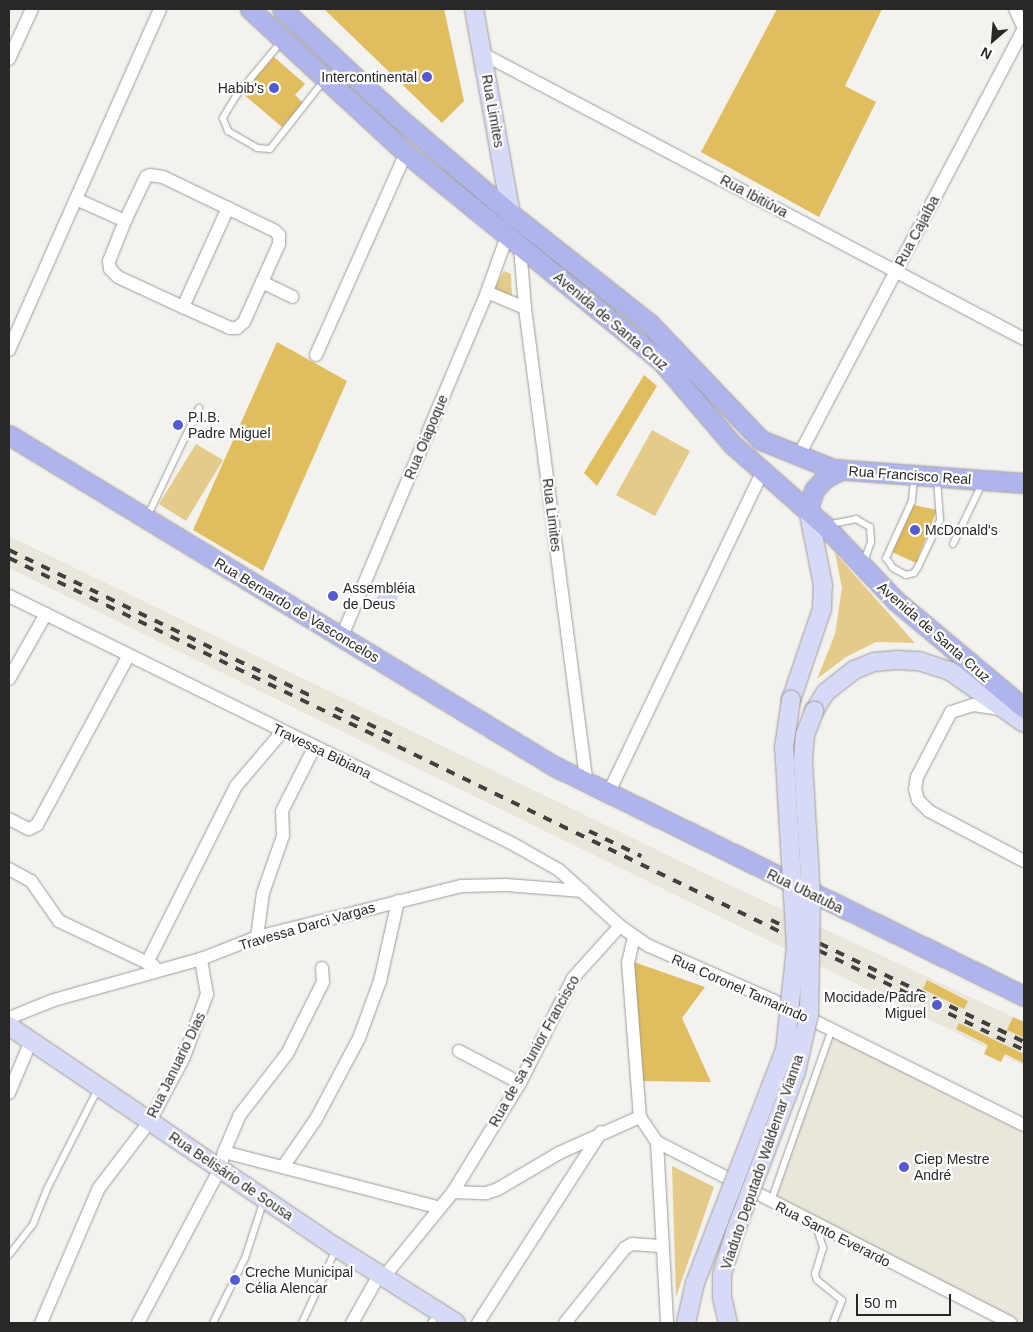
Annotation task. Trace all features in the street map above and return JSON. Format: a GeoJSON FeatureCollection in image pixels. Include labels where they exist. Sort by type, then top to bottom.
{"type":"FeatureCollection","features":[{"type":"Feature","properties":{"kind":"main road","name":"Avenida de Santa Cruz"},"geometry":{"type":"LineString","coordinates":[[250,9],[267,18],[283,40],[406,153],[662,362],[733,445],[808,509],[862,566],[1015,709]]}},
{"type":"Feature","properties":{"kind":"main road","name":"Avenida de Santa Cruz"},"geometry":{"type":"LineString","coordinates":[[282,9],[399,118],[511,214],[649,323],[761,440],[798,457]]}},
{"type":"Feature","properties":{"kind":"main road","name":"Rua Limites"},"geometry":{"type":"LineString","coordinates":[[474,9],[511,214]]}},
{"type":"Feature","properties":{"kind":"main road","name":"Rua Bernardo de Vasconcelos"},"geometry":{"type":"LineString","coordinates":[[9,435],[342,636],[508,740],[587,784]]}},
{"type":"Feature","properties":{"kind":"main road","name":"Rua Francisco Real"},"geometry":{"type":"LineString","coordinates":[[798,457],[832,468],[937,478],[1024,483]]}},
{"type":"Feature","properties":{"kind":"main road"},"geometry":{"type":"LineString","coordinates":[[808,509],[814,490],[832,468]]}},
{"type":"Feature","properties":{"kind":"main road","name":"Viaduto Deputado Waldemar Vianna"},"geometry":{"type":"LineString","coordinates":[[686,1323],[695,1283],[779,1070],[786,1043],[796,947],[784,747],[791,700],[822,608],[823,585],[808,509]]}},
{"type":"Feature","properties":{"kind":"main road","name":"Viaduto Deputado Waldemar Vianna"},"geometry":{"type":"LineString","coordinates":[[728,1323],[722,1298],[722,1274],[736,1229],[796,1072],[808,1014],[811,896],[803,761],[805,735],[814,711],[826,692],[854,670],[874,662],[919,661],[950,671],[1015,709],[1024,723]]}},
{"type":"Feature","properties":{"kind":"main road","name":"Rua Ubatuba"},"geometry":{"type":"LineString","coordinates":[[587,784],[1024,996]]}},
{"type":"Feature","properties":{"kind":"main road","name":"Rua Belisário de Sousa"},"geometry":{"type":"LineString","coordinates":[[9,1026],[150,1122],[222,1160],[264,1199],[381,1276],[435,1318],[456,1323]]}},
{"type":"Feature","properties":{"kind":"street"},"geometry":{"type":"LineString","coordinates":[[9,59],[32,9]]}},
{"type":"Feature","properties":{"kind":"street"},"geometry":{"type":"LineString","coordinates":[[9,350],[160,9]]}},
{"type":"Feature","properties":{"kind":"street","name":"Rua Cajaíba"},"geometry":{"type":"LineString","coordinates":[[798,457],[1024,28],[1016,9]]}},
{"type":"Feature","properties":{"kind":"street","name":"Rua Ibitiúva"},"geometry":{"type":"LineString","coordinates":[[483,54],[1024,339]]}},
{"type":"Feature","properties":{"kind":"street"},"geometry":{"type":"LineString","coordinates":[[316,355],[406,153]]}},
{"type":"Feature","properties":{"kind":"street"},"geometry":{"type":"LineString","coordinates":[[150,175],[163,177],[279,235],[279,244],[244,322],[238,328],[230,328],[118,277],[110,269],[109,261],[125,221],[143,182],[150,175]]}},
{"type":"Feature","properties":{"kind":"street"},"geometry":{"type":"LineString","coordinates":[[76,199],[125,221]]}},
{"type":"Feature","properties":{"kind":"street"},"geometry":{"type":"LineString","coordinates":[[183,307],[228,208]]}},
{"type":"Feature","properties":{"kind":"street","name":"Rua Oiapoque"},"geometry":{"type":"LineString","coordinates":[[342,636],[487,292],[514,241]]}},
{"type":"Feature","properties":{"kind":"street","name":"Rua Limites"},"geometry":{"type":"LineString","coordinates":[[514,241],[525,308],[587,784]]}},
{"type":"Feature","properties":{"kind":"street"},"geometry":{"type":"LineString","coordinates":[[262,282],[293,297]]}},
{"type":"Feature","properties":{"kind":"street"},"geometry":{"type":"LineString","coordinates":[[487,292],[525,308]]}},
{"type":"Feature","properties":{"kind":"street"},"geometry":{"type":"LineString","coordinates":[[810,433],[812,445],[832,468]]}},
{"type":"Feature","properties":{"kind":"street"},"geometry":{"type":"LineString","coordinates":[[608,794],[763,471]]}},
{"type":"Feature","properties":{"kind":"street","name":"Travessa Bibiana"},"geometry":{"type":"LineString","coordinates":[[9,596],[314,748],[513,844],[559,870],[620,926]]}},
{"type":"Feature","properties":{"kind":"street"},"geometry":{"type":"LineString","coordinates":[[9,679],[46,614]]}},
{"type":"Feature","properties":{"kind":"street"},"geometry":{"type":"LineString","coordinates":[[9,819],[33,828],[129,656]]}},
{"type":"Feature","properties":{"kind":"street"},"geometry":{"type":"LineString","coordinates":[[1015,709],[973,705],[951,712],[917,778],[915,790],[918,800],[946,821],[1024,861]]}},
{"type":"Feature","properties":{"kind":"street"},"geometry":{"type":"LineString","coordinates":[[147,963],[232,793],[282,732]]}},
{"type":"Feature","properties":{"kind":"street"},"geometry":{"type":"LineString","coordinates":[[257,937],[263,894],[283,836],[282,811],[314,748]]}},
{"type":"Feature","properties":{"kind":"street"},"geometry":{"type":"LineString","coordinates":[[9,868],[31,881],[59,922],[161,969]]}},
{"type":"Feature","properties":{"kind":"street","name":"Travessa Darci Vargas"},"geometry":{"type":"LineString","coordinates":[[9,1018],[54,1000],[201,959],[257,937],[398,901],[486,884],[583,891]]}},
{"type":"Feature","properties":{"kind":"street"},"geometry":{"type":"LineString","coordinates":[[283,1167],[316,1119],[359,1038],[380,981],[398,901]]}},
{"type":"Feature","properties":{"kind":"street","name":"Rua Coronel Tamarindo"},"geometry":{"type":"LineString","coordinates":[[620,926],[634,937],[662,953],[832,1029],[1024,1125]]}},
{"type":"Feature","properties":{"kind":"street","name":"Rua de sa Junior Francisco"},"geometry":{"type":"LineString","coordinates":[[352,1323],[381,1276],[453,1192],[520,1083],[573,978],[620,926]]}},
{"type":"Feature","properties":{"kind":"street"},"geometry":{"type":"LineString","coordinates":[[634,937],[628,962],[640,1117],[656,1142],[667,1323]]}},
{"type":"Feature","properties":{"kind":"street","name":"Rua Januario Dias"},"geometry":{"type":"LineString","coordinates":[[41,1323],[99,1188],[150,1122],[184,1057],[206,1003],[207,986],[201,959]]}},
{"type":"Feature","properties":{"kind":"street"},"geometry":{"type":"LineString","coordinates":[[138,1323],[222,1160],[239,1116],[286,1054],[323,982],[322,968]]}},
{"type":"Feature","properties":{"kind":"street"},"geometry":{"type":"LineString","coordinates":[[9,1092],[31,1041]]}},
{"type":"Feature","properties":{"kind":"street"},"geometry":{"type":"LineString","coordinates":[[459,1051],[520,1083]]}},
{"type":"Feature","properties":{"kind":"street"},"geometry":{"type":"LineString","coordinates":[[453,1192],[486,1193],[498,1189],[601,1132],[640,1117]]}},
{"type":"Feature","properties":{"kind":"street"},"geometry":{"type":"LineString","coordinates":[[478,1323],[601,1132]]}},
{"type":"Feature","properties":{"kind":"street","name":"Rua Santo Everardo"},"geometry":{"type":"LineString","coordinates":[[656,1142],[1010,1323]]}},
{"type":"Feature","properties":{"kind":"street"},"geometry":{"type":"LineString","coordinates":[[222,1160],[283,1167],[440,1208]]}},
{"type":"Feature","properties":{"kind":"street"},"geometry":{"type":"LineString","coordinates":[[564,1323],[625,1248],[640,1244],[663,1246]]}},
{"type":"Feature","properties":{"kind":"lane"},"geometry":{"type":"LineString","coordinates":[[283,40],[236,96],[223,118],[228,131],[257,148],[270,149],[326,78]]}},
{"type":"Feature","properties":{"kind":"lane"},"geometry":{"type":"LineString","coordinates":[[147,518],[199,408]]}},
{"type":"Feature","properties":{"kind":"lane"},"geometry":{"type":"LineString","coordinates":[[914,476],[912,501],[886,558],[893,568],[906,575],[914,573],[918,567],[940,520],[937,478]]}},
{"type":"Feature","properties":{"kind":"lane"},"geometry":{"type":"LineString","coordinates":[[953,544],[984,480]]}},
{"type":"Feature","properties":{"kind":"lane"},"geometry":{"type":"LineString","coordinates":[[825,526],[856,519],[870,527],[871,542],[862,566]]}},
{"type":"Feature","properties":{"kind":"lane"},"geometry":{"type":"LineString","coordinates":[[771,1202],[832,1029]]}},
{"type":"Feature","properties":{"kind":"lane"},"geometry":{"type":"LineString","coordinates":[[9,1255],[33,1224],[46,1190],[99,1088]]}},
{"type":"Feature","properties":{"kind":"lane"},"geometry":{"type":"LineString","coordinates":[[213,1323],[245,1258],[264,1199]]}},
{"type":"Feature","properties":{"kind":"lane"},"geometry":{"type":"LineString","coordinates":[[816,1225],[823,1248],[814,1274],[817,1280],[842,1300],[833,1323]]}},
{"type":"Feature","properties":{"kind":"lane"},"geometry":{"type":"LineString","coordinates":[[302,1323],[336,1248]]}},
{"type":"Feature","properties":{"kind":"shaded area"},"geometry":{"type":"Polygon","coordinates":[[[504,271],[511,274],[512,298],[493,291],[504,271]]]}},
{"type":"Feature","properties":{"kind":"shaded area"},"geometry":{"type":"Polygon","coordinates":[[[652,430],[690,451],[655,516],[616,495],[652,430]]]}},
{"type":"Feature","properties":{"kind":"shaded area"},"geometry":{"type":"Polygon","coordinates":[[[196,444],[223,460],[186,521],[159,504],[196,444]]]}},
{"type":"Feature","properties":{"kind":"shaded area"},"geometry":{"type":"Polygon","coordinates":[[[9,536],[719,880],[1024,1022],[1024,1066],[9,568],[9,536]]]}},
{"type":"Feature","properties":{"kind":"shaded area"},"geometry":{"type":"Polygon","coordinates":[[[835,553],[915,643],[876,642],[846,657],[817,679],[835,634],[842,588],[835,553]]]}},
{"type":"Feature","properties":{"kind":"shaded area","name":"Ciep Mestre André"},"geometry":{"type":"Polygon","coordinates":[[[835,1033],[1024,1133],[1024,1323],[1012,1323],[771,1202],[835,1033]]]}},
{"type":"Feature","properties":{"kind":"shaded area"},"geometry":{"type":"Polygon","coordinates":[[[672,1166],[714,1187],[676,1297],[672,1166]]]}},
{"type":"Feature","properties":{"kind":"water"},"geometry":{"type":"Polygon","coordinates":[[[381,588],[398,596],[394,607],[376,599],[381,588]]]}},
{"type":"Feature","properties":{"kind":"building","name":"Intercontinental"},"geometry":{"type":"Polygon","coordinates":[[[324,9],[444,9],[464,101],[442,123],[324,9]]]}},
{"type":"Feature","properties":{"kind":"building"},"geometry":{"type":"Polygon","coordinates":[[[777,9],[882,9],[845,86],[876,102],[819,217],[701,152],[777,9]]]}},
{"type":"Feature","properties":{"kind":"building","name":"Habib's"},"geometry":{"type":"Polygon","coordinates":[[[274,57],[305,84],[295,95],[303,103],[282,127],[242,93],[274,57]]]}},
{"type":"Feature","properties":{"kind":"building"},"geometry":{"type":"Polygon","coordinates":[[[277,342],[347,381],[263,571],[193,530],[277,342]]]}},
{"type":"Feature","properties":{"kind":"building"},"geometry":{"type":"Polygon","coordinates":[[[644,375],[657,386],[597,486],[584,473],[644,375]]]}},
{"type":"Feature","properties":{"kind":"building","name":"McDonald's"},"geometry":{"type":"Polygon","coordinates":[[[914,505],[937,510],[916,563],[890,551],[914,505]]]}},
{"type":"Feature","properties":{"kind":"building"},"geometry":{"type":"Polygon","coordinates":[[[634,962],[705,987],[682,1018],[711,1082],[640,1081],[634,962]]]}},
{"type":"Feature","properties":{"kind":"building"},"geometry":{"type":"Polygon","coordinates":[[[927,980],[968,1001],[964,1009],[923,989],[927,980]]]}},
{"type":"Feature","properties":{"kind":"building"},"geometry":{"type":"Polygon","coordinates":[[[1013,1017],[1024,1022],[1024,1038],[1007,1030],[1013,1017]]]}},
{"type":"Feature","properties":{"kind":"building"},"geometry":{"type":"Polygon","coordinates":[[[959,1023],[1024,1054],[1024,1063],[1005,1054],[1001,1062],[984,1054],[988,1045],[956,1029],[959,1023]]]}},
{"type":"Feature","properties":{"kind":"railway"},"geometry":{"type":"LineString","coordinates":[[9,550],[315,698]]}},
{"type":"Feature","properties":{"kind":"railway"},"geometry":{"type":"LineString","coordinates":[[9,558],[1024,1050]]}},
{"type":"Feature","properties":{"kind":"railway"},"geometry":{"type":"LineString","coordinates":[[335,708],[400,739]]}},
{"type":"Feature","properties":{"kind":"railway"},"geometry":{"type":"LineString","coordinates":[[589,831],[641,856]]}},
{"type":"Feature","properties":{"kind":"railway"},"geometry":{"type":"LineString","coordinates":[[771,920],[1024,1042]]}},
{"type":"Feature","properties":{"kind":"place","name":"Intercontinental"},"geometry":{"type":"Point","coordinates":[427,77]}},
{"type":"Feature","properties":{"kind":"place","name":"Habib's"},"geometry":{"type":"Point","coordinates":[274,88]}},
{"type":"Feature","properties":{"kind":"place","name":"P.I.B. Padre Miguel"},"geometry":{"type":"Point","coordinates":[178,425]}},
{"type":"Feature","properties":{"kind":"place","name":"McDonald's"},"geometry":{"type":"Point","coordinates":[915,530]}},
{"type":"Feature","properties":{"kind":"place","name":"Assembléia de Deus"},"geometry":{"type":"Point","coordinates":[333,596]}},
{"type":"Feature","properties":{"kind":"place","name":"Mocidade/Padre Miguel"},"geometry":{"type":"Point","coordinates":[937,1005]}},
{"type":"Feature","properties":{"kind":"place","name":"Ciep Mestre André"},"geometry":{"type":"Point","coordinates":[904,1167]}},
{"type":"Feature","properties":{"kind":"place","name":"Creche Municipal Célia Alencar"},"geometry":{"type":"Point","coordinates":[235,1280]}}]}
